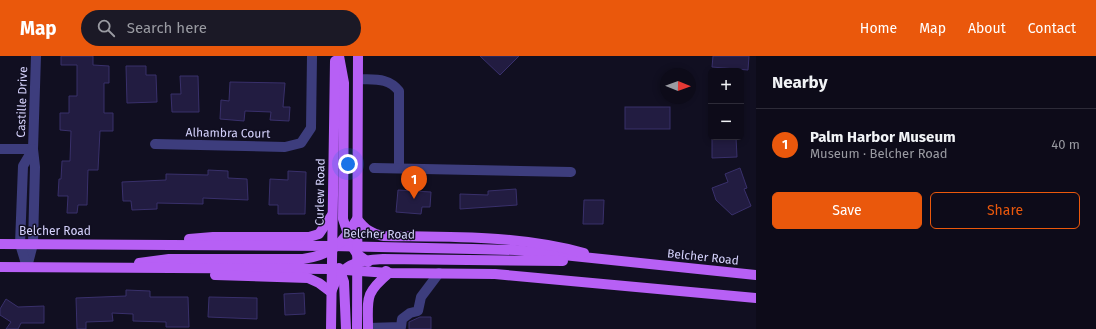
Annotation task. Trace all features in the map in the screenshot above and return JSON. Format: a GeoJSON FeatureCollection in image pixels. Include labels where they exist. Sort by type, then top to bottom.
{"type":"FeatureCollection","features":[{"type":"Feature","properties":{"kind":"main road","name":"Curlew Road"},"geometry":{"type":"LineString","coordinates":[[331,329],[331,292],[339,270],[332,251],[336,56]]}},
{"type":"Feature","properties":{"kind":"main road"},"geometry":{"type":"LineString","coordinates":[[339,56],[344,83],[342,213],[347,236],[357,257]]}},
{"type":"Feature","properties":{"kind":"main road"},"geometry":{"type":"LineString","coordinates":[[358,56],[358,329]]}},
{"type":"Feature","properties":{"kind":"main road"},"geometry":{"type":"LineString","coordinates":[[145,244],[213,236],[309,236],[319,234],[333,213]]}},
{"type":"Feature","properties":{"kind":"main road"},"geometry":{"type":"LineString","coordinates":[[104,268],[169,259],[303,259],[332,251],[347,236],[357,219]]}},
{"type":"Feature","properties":{"kind":"main road"},"geometry":{"type":"LineString","coordinates":[[357,219],[365,229],[374,235],[515,239],[559,246],[613,261]]}},
{"type":"Feature","properties":{"kind":"main road","name":"Belcher Road"},"geometry":{"type":"LineString","coordinates":[[0,244],[309,246],[357,257],[389,273],[495,274],[756,298]]}},
{"type":"Feature","properties":{"kind":"main road","name":"Belcher Road"},"geometry":{"type":"LineString","coordinates":[[0,267],[339,270],[357,257],[515,250],[756,275]]}},
{"type":"Feature","properties":{"kind":"main road"},"geometry":{"type":"LineString","coordinates":[[357,257],[384,259],[613,261]]}},
{"type":"Feature","properties":{"kind":"main road"},"geometry":{"type":"LineString","coordinates":[[128,268],[244,277],[308,278],[319,283],[331,292]]}},
{"type":"Feature","properties":{"kind":"main road"},"geometry":{"type":"LineString","coordinates":[[339,270],[345,293],[346,329]]}},
{"type":"Feature","properties":{"kind":"main road"},"geometry":{"type":"LineString","coordinates":[[368,328],[368,298],[370,292],[373,286],[389,273]]}},
{"type":"Feature","properties":{"kind":"street","name":"Castille Drive"},"geometry":{"type":"LineString","coordinates":[[27,267],[33,244],[35,167],[33,149],[36,56]]}},
{"type":"Feature","properties":{"kind":"street","name":"Alhambra Court"},"geometry":{"type":"LineString","coordinates":[[155,144],[285,147],[301,143],[311,128],[312,56]]}},
{"type":"Feature","properties":{"kind":"street"},"geometry":{"type":"LineString","coordinates":[[358,79],[386,80],[394,84],[399,91],[399,168]]}},
{"type":"Feature","properties":{"kind":"street"},"geometry":{"type":"LineString","coordinates":[[0,149],[33,149]]}},
{"type":"Feature","properties":{"kind":"street","name":"Castille Drive"},"geometry":{"type":"LineString","coordinates":[[27,267],[20,244],[23,166],[33,149]]}},
{"type":"Feature","properties":{"kind":"street"},"geometry":{"type":"LineString","coordinates":[[374,168],[571,172]]}},
{"type":"Feature","properties":{"kind":"street"},"geometry":{"type":"LineString","coordinates":[[368,328],[401,328],[402,319],[410,313],[418,311],[421,297],[438,274]]}},
{"type":"Feature","properties":{"kind":"building"},"geometry":{"type":"Polygon","coordinates":[[[61,56],[93,56],[93,65],[109,66],[109,83],[104,83],[104,113],[113,113],[113,131],[100,131],[98,170],[88,170],[87,205],[78,205],[77,213],[67,213],[68,196],[58,196],[62,161],[70,161],[71,131],[60,130],[60,113],[69,113],[69,96],[77,96],[77,65],[61,65],[61,56]]]}},
{"type":"Feature","properties":{"kind":"building"},"geometry":{"type":"Polygon","coordinates":[[[480,56],[519,56],[500,75],[480,56]]]}},
{"type":"Feature","properties":{"kind":"building"},"geometry":{"type":"Polygon","coordinates":[[[713,56],[749,56],[748,70],[744,70],[744,68],[712,67],[713,56]]]}},
{"type":"Feature","properties":{"kind":"building"},"geometry":{"type":"Polygon","coordinates":[[[126,66],[146,66],[146,75],[156,75],[157,102],[127,103],[126,66]]]}},
{"type":"Feature","properties":{"kind":"building"},"geometry":{"type":"Polygon","coordinates":[[[180,76],[198,76],[199,112],[172,112],[171,94],[181,94],[180,76]]]}},
{"type":"Feature","properties":{"kind":"building"},"geometry":{"type":"Polygon","coordinates":[[[230,82],[285,83],[283,107],[290,107],[289,121],[270,120],[271,112],[245,111],[244,121],[220,119],[221,100],[229,101],[230,82]]]}},
{"type":"Feature","properties":{"kind":"building"},"geometry":{"type":"Polygon","coordinates":[[[625,107],[670,107],[670,129],[625,129],[625,107]]]}},
{"type":"Feature","properties":{"kind":"building"},"geometry":{"type":"Polygon","coordinates":[[[712,140],[736,140],[737,157],[712,158],[712,140]]]}},
{"type":"Feature","properties":{"kind":"building"},"geometry":{"type":"Polygon","coordinates":[[[740,168],[747,188],[744,189],[751,206],[732,215],[716,200],[712,188],[728,182],[725,174],[740,168]]]}},
{"type":"Feature","properties":{"kind":"building"},"geometry":{"type":"Polygon","coordinates":[[[208,170],[228,171],[228,178],[247,179],[248,200],[203,198],[203,204],[157,203],[157,209],[132,210],[131,201],[123,201],[122,182],[166,180],[166,174],[208,175],[208,170]]]}},
{"type":"Feature","properties":{"kind":"building"},"geometry":{"type":"Polygon","coordinates":[[[288,171],[306,172],[305,214],[278,214],[278,205],[269,205],[270,179],[288,180],[288,171]]]}},
{"type":"Feature","properties":{"kind":"building"},"geometry":{"type":"Polygon","coordinates":[[[516,189],[517,205],[460,209],[460,194],[488,195],[488,191],[516,189]]]}},
{"type":"Feature","properties":{"kind":"building"},"geometry":{"type":"Polygon","coordinates":[[[398,190],[431,192],[430,207],[422,207],[421,214],[396,212],[398,190]]]}},
{"type":"Feature","properties":{"kind":"building"},"geometry":{"type":"Polygon","coordinates":[[[584,200],[604,200],[603,224],[583,224],[584,200]]]}},
{"type":"Feature","properties":{"kind":"building"},"geometry":{"type":"Polygon","coordinates":[[[126,290],[150,291],[150,297],[188,297],[189,327],[166,327],[166,322],[133,321],[133,314],[112,313],[113,321],[86,322],[86,329],[77,329],[76,298],[126,296],[126,290]]]}},
{"type":"Feature","properties":{"kind":"building"},"geometry":{"type":"Polygon","coordinates":[[[304,293],[305,314],[285,315],[284,294],[304,293]]]}},
{"type":"Feature","properties":{"kind":"building"},"geometry":{"type":"Polygon","coordinates":[[[209,297],[257,298],[257,319],[208,317],[209,297]]]}},
{"type":"Feature","properties":{"kind":"building"},"geometry":{"type":"Polygon","coordinates":[[[6,299],[18,307],[44,306],[44,323],[21,323],[18,329],[6,329],[11,322],[0,315],[0,309],[6,299]]]}},
{"type":"Feature","properties":{"kind":"building"},"geometry":{"type":"Polygon","coordinates":[[[420,317],[431,317],[431,329],[409,329],[409,322],[420,317]]]}},
{"type":"Feature","properties":{"kind":"place","name":"Palm Harbor Museum"},"geometry":{"type":"Point","coordinates":[414,199]}}]}
